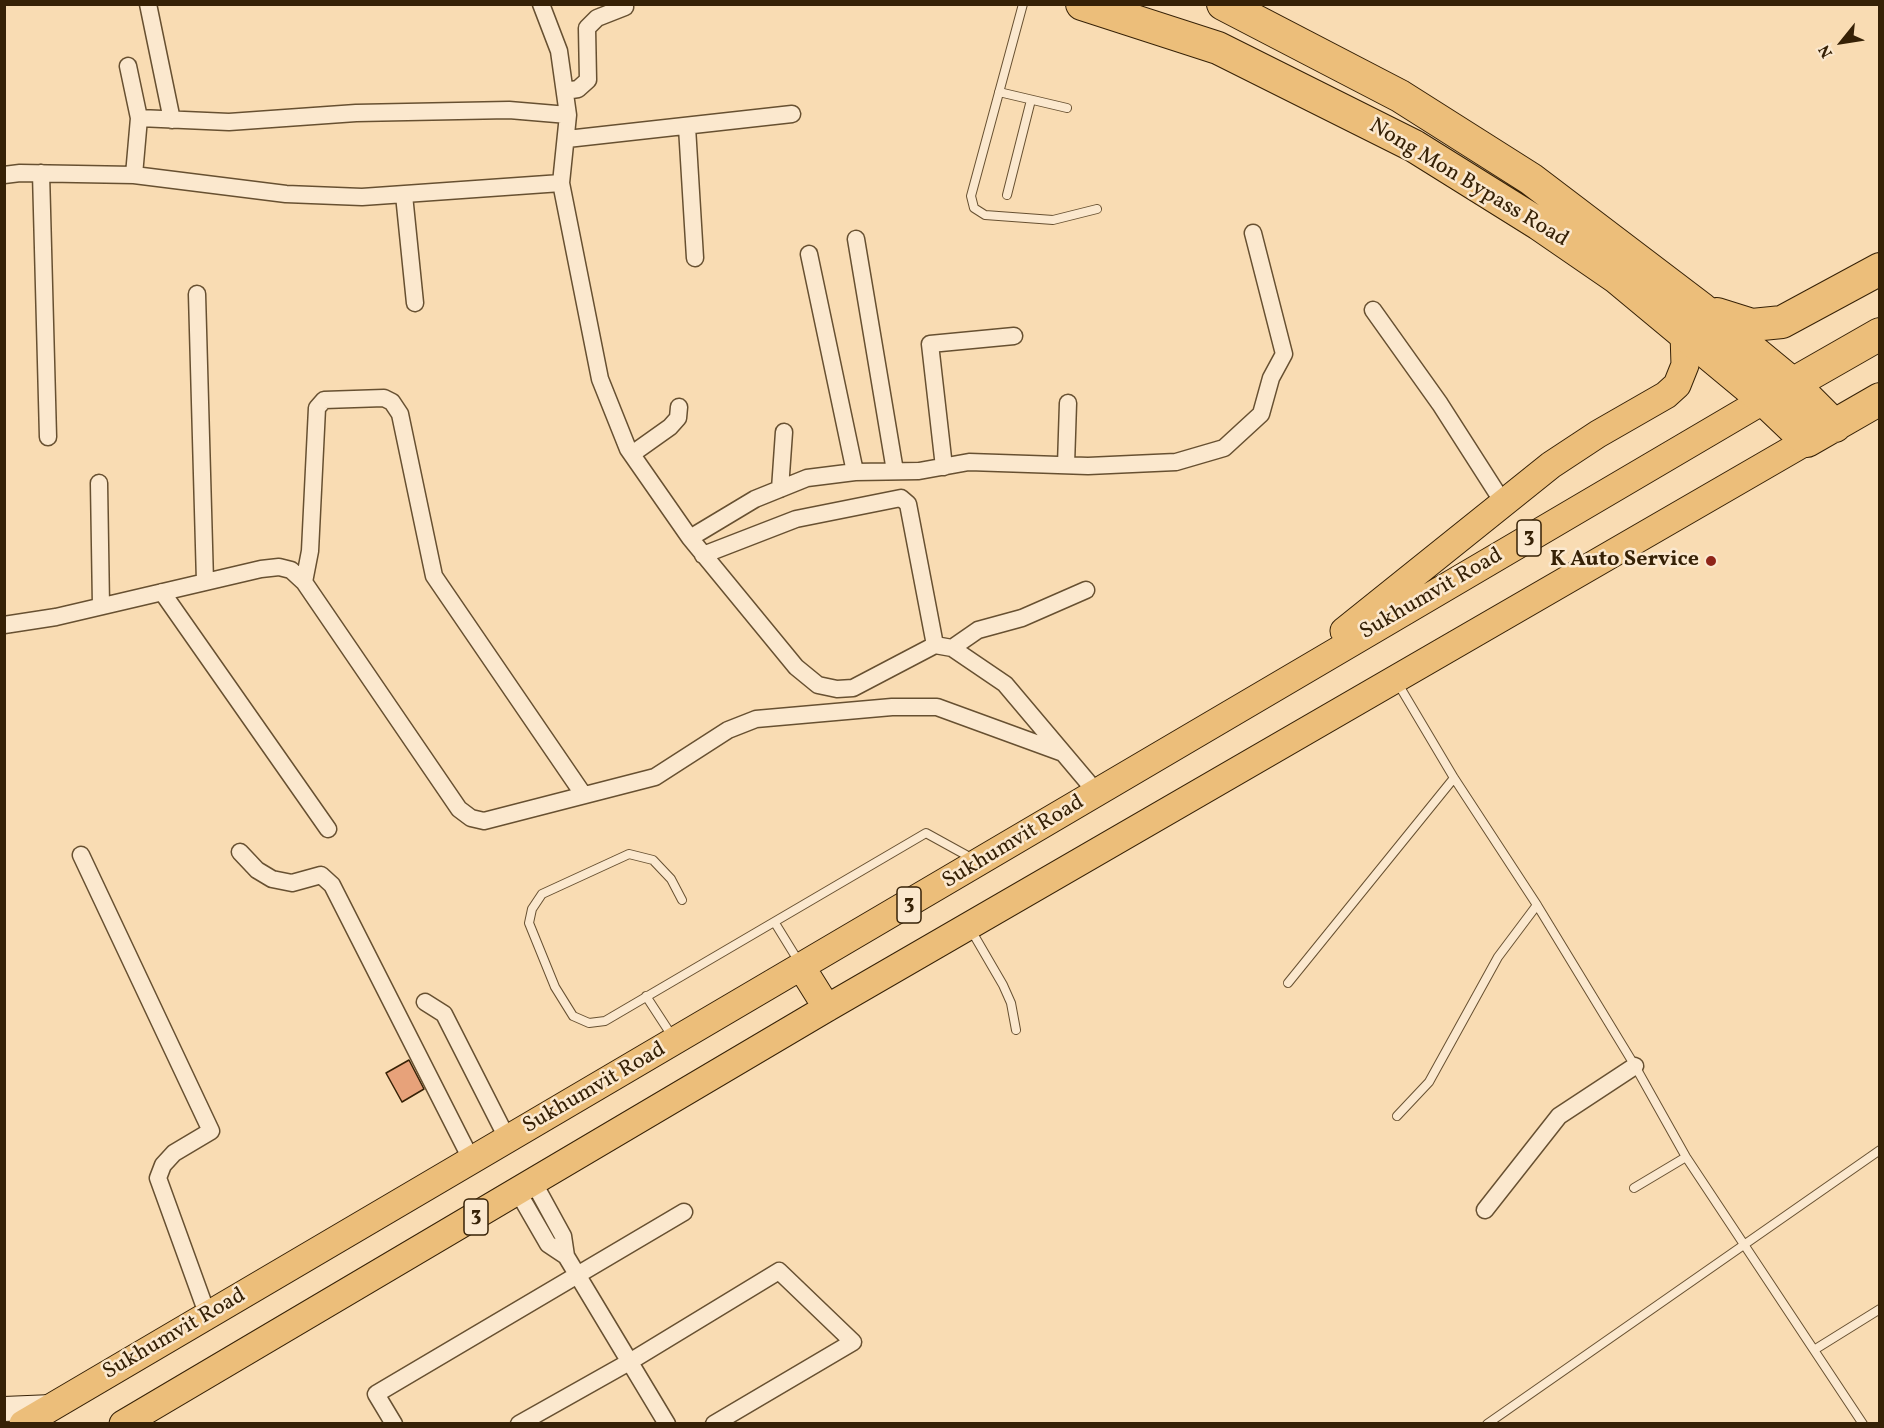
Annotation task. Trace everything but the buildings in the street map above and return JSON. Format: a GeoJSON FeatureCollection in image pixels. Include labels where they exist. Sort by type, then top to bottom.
{"type":"FeatureCollection","features":[{"type":"Feature","properties":{"kind":"highway","name":"Nong Mon Bypass Road"},"geometry":{"type":"LineString","coordinates":[[1082,4],[1218,48],[1414,146],[1597,264],[1793,384],[1835,426]]}},
{"type":"Feature","properties":{"kind":"highway","name":"Nong Mon Bypass Road"},"geometry":{"type":"LineString","coordinates":[[1222,4],[1400,96],[1521,173],[1644,262],[1764,400],[1807,441]]}},
{"type":"Feature","properties":{"kind":"highway"},"geometry":{"type":"LineString","coordinates":[[1693,321],[1752,325],[1782,322],[1880,269]]}},
{"type":"Feature","properties":{"kind":"highway","name":"Sukhumvit Road"},"geometry":{"type":"LineString","coordinates":[[1764,400],[1880,334]]}},
{"type":"Feature","properties":{"kind":"highway","name":"3"},"geometry":{"type":"LineString","coordinates":[[1807,441],[1880,399]]}},
{"type":"Feature","properties":{"kind":"main road"},"geometry":{"type":"LineString","coordinates":[[1294,675],[1382,599],[1551,465],[1598,434],[1666,395],[1677,385],[1686,365],[1693,321]]}},
{"type":"Feature","properties":{"kind":"main road","name":"Sukhumvit Road"},"geometry":{"type":"LineString","coordinates":[[23,1424],[802,968],[1294,675],[1764,400]]}},
{"type":"Feature","properties":{"kind":"main road","name":"3"},"geometry":{"type":"LineString","coordinates":[[123,1424],[826,1008],[1807,441]]}},
{"type":"Feature","properties":{"kind":"main road"},"geometry":{"type":"LineString","coordinates":[[802,968],[826,1008]]}},
{"type":"Feature","properties":{"kind":"street"},"geometry":{"type":"LineString","coordinates":[[148,4],[172,120]]}},
{"type":"Feature","properties":{"kind":"street"},"geometry":{"type":"LineString","coordinates":[[540,4],[559,51],[568,115],[561,183],[600,379],[632,454],[690,538],[796,667],[818,685],[837,689],[853,688],[935,645],[952,648],[1005,684],[1097,793]]}},
{"type":"Feature","properties":{"kind":"street"},"geometry":{"type":"LineString","coordinates":[[564,91],[578,89],[588,80],[587,28],[597,18],[625,7]]}},
{"type":"Feature","properties":{"kind":"street"},"geometry":{"type":"LineString","coordinates":[[128,66],[139,118],[134,175]]}},
{"type":"Feature","properties":{"kind":"street"},"geometry":{"type":"LineString","coordinates":[[139,118],[229,122],[356,113],[510,110],[568,115]]}},
{"type":"Feature","properties":{"kind":"street"},"geometry":{"type":"LineString","coordinates":[[567,139],[792,114]]}},
{"type":"Feature","properties":{"kind":"street"},"geometry":{"type":"LineString","coordinates":[[687,127],[695,258]]}},
{"type":"Feature","properties":{"kind":"street"},"geometry":{"type":"LineString","coordinates":[[4,175],[41,173],[134,175],[286,194],[362,197],[561,183]]}},
{"type":"Feature","properties":{"kind":"street"},"geometry":{"type":"LineString","coordinates":[[41,173],[48,437]]}},
{"type":"Feature","properties":{"kind":"street"},"geometry":{"type":"LineString","coordinates":[[405,195],[415,303]]}},
{"type":"Feature","properties":{"kind":"street"},"geometry":{"type":"LineString","coordinates":[[690,538],[755,499],[807,478],[969,462],[1066,465],[1176,462],[1224,448],[1261,414],[1271,378],[1284,354],[1253,233]]}},
{"type":"Feature","properties":{"kind":"street"},"geometry":{"type":"LineString","coordinates":[[856,239],[895,471]]}},
{"type":"Feature","properties":{"kind":"street"},"geometry":{"type":"LineString","coordinates":[[808,254],[855,472]]}},
{"type":"Feature","properties":{"kind":"street"},"geometry":{"type":"LineString","coordinates":[[197,294],[205,582]]}},
{"type":"Feature","properties":{"kind":"street"},"geometry":{"type":"LineString","coordinates":[[1373,310],[1440,404],[1504,504]]}},
{"type":"Feature","properties":{"kind":"street"},"geometry":{"type":"LineString","coordinates":[[944,466],[930,344],[1014,336]]}},
{"type":"Feature","properties":{"kind":"street"},"geometry":{"type":"LineString","coordinates":[[304,582],[310,550],[317,408],[324,400],[384,398],[392,402],[400,414],[434,576],[583,794]]}},
{"type":"Feature","properties":{"kind":"street"},"geometry":{"type":"LineString","coordinates":[[1066,465],[1068,403]]}},
{"type":"Feature","properties":{"kind":"street"},"geometry":{"type":"LineString","coordinates":[[632,454],[670,427],[678,418],[680,407]]}},
{"type":"Feature","properties":{"kind":"street"},"geometry":{"type":"LineString","coordinates":[[780,489],[784,432]]}},
{"type":"Feature","properties":{"kind":"street"},"geometry":{"type":"LineString","coordinates":[[99,483],[101,606]]}},
{"type":"Feature","properties":{"kind":"street"},"geometry":{"type":"LineString","coordinates":[[703,555],[796,519],[901,498],[908,504],[935,645]]}},
{"type":"Feature","properties":{"kind":"street"},"geometry":{"type":"LineString","coordinates":[[4,625],[279,567],[291,570],[304,582],[447,794],[459,809],[471,818],[484,821],[655,777],[728,730],[756,719],[892,707],[937,707],[1063,753]]}},
{"type":"Feature","properties":{"kind":"street"},"geometry":{"type":"LineString","coordinates":[[952,648],[978,630],[1022,618],[1086,590]]}},
{"type":"Feature","properties":{"kind":"street"},"geometry":{"type":"LineString","coordinates":[[162,592],[328,829]]}},
{"type":"Feature","properties":{"kind":"street"},"geometry":{"type":"LineString","coordinates":[[240,852],[257,870],[272,879],[291,883],[321,875],[332,885],[472,1161]]}},
{"type":"Feature","properties":{"kind":"street"},"geometry":{"type":"LineString","coordinates":[[81,855],[211,1131],[174,1154],[163,1165],[158,1178],[208,1316]]}},
{"type":"Feature","properties":{"kind":"street"},"geometry":{"type":"LineString","coordinates":[[425,1002],[444,1014],[508,1140]]}},
{"type":"Feature","properties":{"kind":"street"},"geometry":{"type":"LineString","coordinates":[[1485,1209],[1559,1116],[1635,1066]]}},
{"type":"Feature","properties":{"kind":"street"},"geometry":{"type":"LineString","coordinates":[[526,1187],[563,1236],[566,1256],[667,1424]]}},
{"type":"Feature","properties":{"kind":"street"},"geometry":{"type":"LineString","coordinates":[[394,1424],[376,1394],[684,1212]]}},
{"type":"Feature","properties":{"kind":"street"},"geometry":{"type":"LineString","coordinates":[[519,1424],[631,1361],[779,1271],[853,1342],[714,1424]]}},
{"type":"Feature","properties":{"kind":"street"},"geometry":{"type":"LineString","coordinates":[[4,1409],[51,1407]]}},
{"type":"Feature","properties":{"kind":"lane"},"geometry":{"type":"LineString","coordinates":[[1023,4],[970,196],[974,208],[985,215],[1053,220],[1097,209]]}},
{"type":"Feature","properties":{"kind":"lane"},"geometry":{"type":"LineString","coordinates":[[999,92],[1067,108]]}},
{"type":"Feature","properties":{"kind":"lane"},"geometry":{"type":"LineString","coordinates":[[1007,195],[1031,100]]}},
{"type":"Feature","properties":{"kind":"lane"},"geometry":{"type":"LineString","coordinates":[[1395,679],[1454,778],[1537,905],[1635,1066],[1686,1157],[1863,1424]]}},
{"type":"Feature","properties":{"kind":"lane"},"geometry":{"type":"LineString","coordinates":[[1288,983],[1454,778]]}},
{"type":"Feature","properties":{"kind":"lane"},"geometry":{"type":"LineString","coordinates":[[682,900],[671,879],[652,860],[629,854],[542,894],[532,909],[529,923],[555,987],[573,1016],[589,1023],[605,1021],[926,834],[980,863]]}},
{"type":"Feature","properties":{"kind":"lane"},"geometry":{"type":"LineString","coordinates":[[1397,1116],[1429,1082],[1493,966],[1537,905]]}},
{"type":"Feature","properties":{"kind":"lane"},"geometry":{"type":"LineString","coordinates":[[775,923],[802,968]]}},
{"type":"Feature","properties":{"kind":"lane"},"geometry":{"type":"LineString","coordinates":[[969,926],[1003,985],[1011,1003],[1016,1030]]}},
{"type":"Feature","properties":{"kind":"lane"},"geometry":{"type":"LineString","coordinates":[[646,996],[676,1041]]}},
{"type":"Feature","properties":{"kind":"lane"},"geometry":{"type":"LineString","coordinates":[[1487,1424],[1880,1150]]}},
{"type":"Feature","properties":{"kind":"lane"},"geometry":{"type":"LineString","coordinates":[[1634,1188],[1686,1157]]}},
{"type":"Feature","properties":{"kind":"lane"},"geometry":{"type":"LineString","coordinates":[[1814,1350],[1880,1309]]}},
{"type":"Feature","properties":{"kind":"place","name":"K Auto Service"},"geometry":{"type":"Point","coordinates":[1711,561]}}]}
